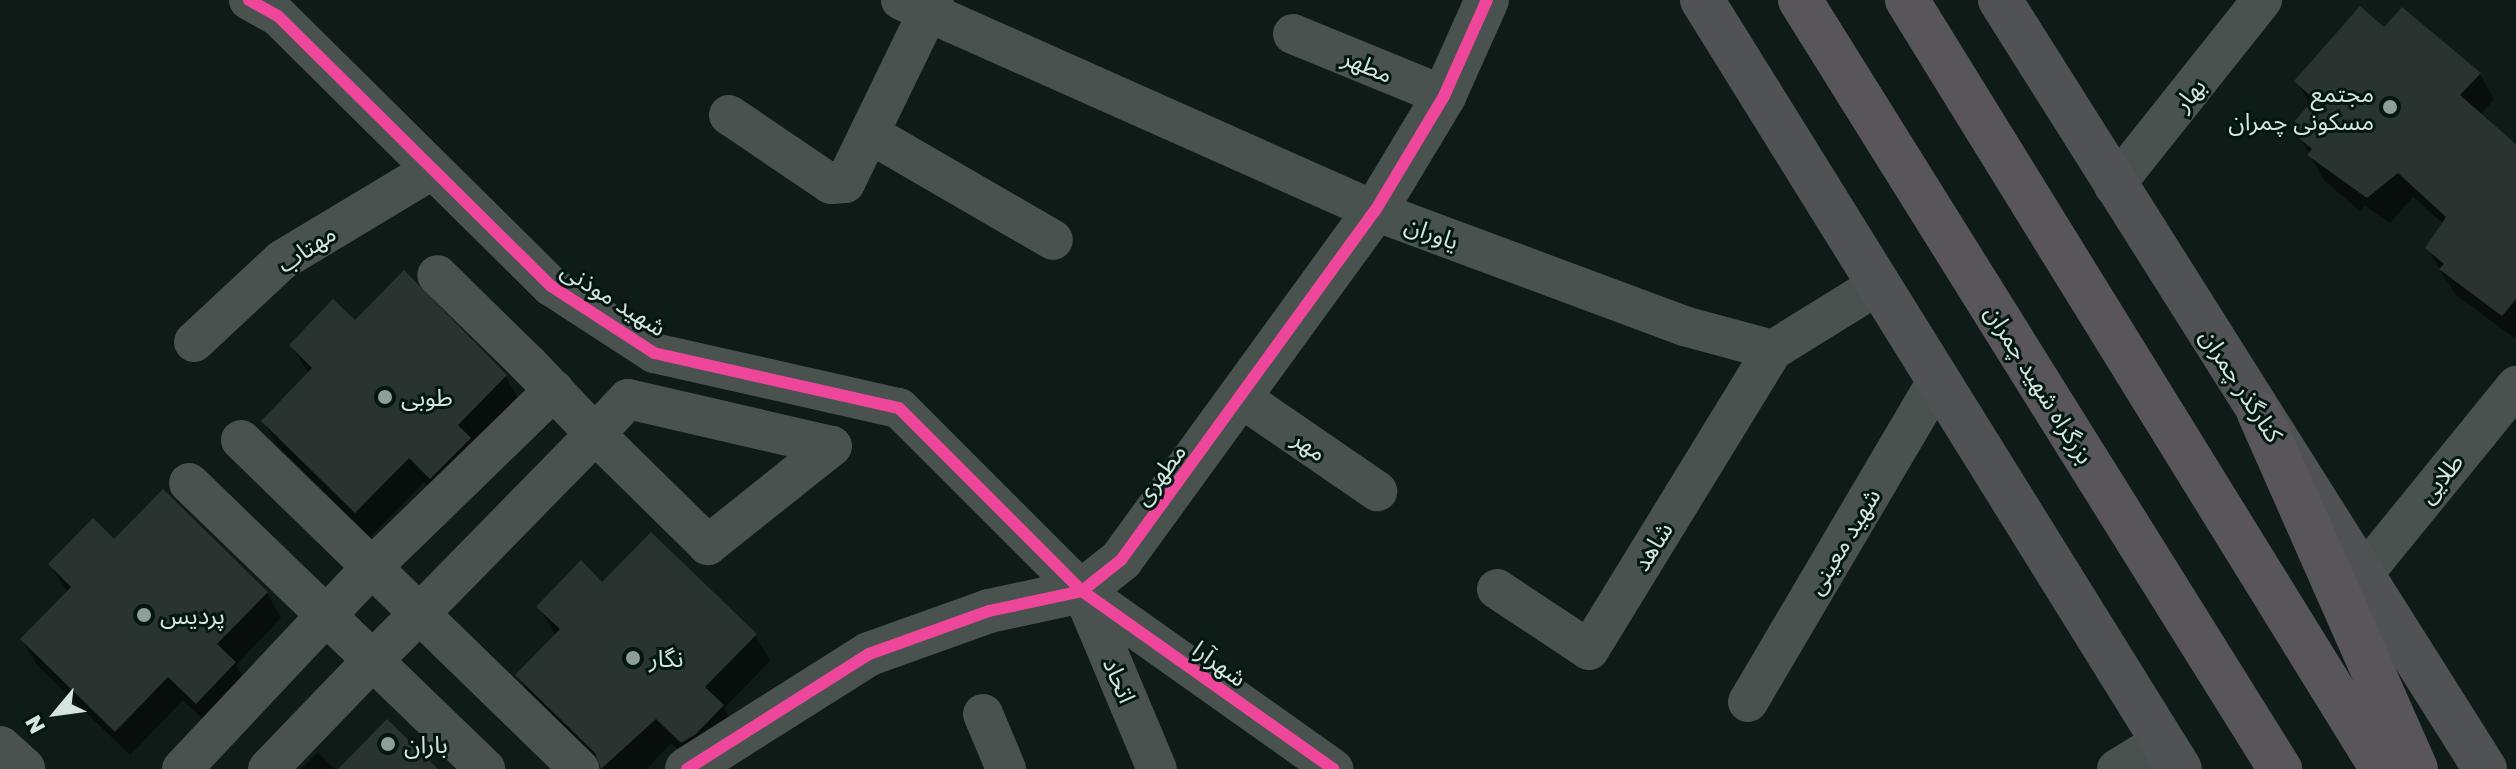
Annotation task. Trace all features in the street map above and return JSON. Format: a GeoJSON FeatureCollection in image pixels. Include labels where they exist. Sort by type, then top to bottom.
{"type":"FeatureCollection","features":[{"type":"Feature","properties":{"kind":"highway","name":"بزرگراه شهید چمران"},"geometry":{"type":"LineString","coordinates":[[1800,0],[2280,769]]}},
{"type":"Feature","properties":{"kind":"highway"},"geometry":{"type":"LineString","coordinates":[[1907,0],[2382,769]]}},
{"type":"Feature","properties":{"kind":"highway"},"geometry":{"type":"LineString","coordinates":[[2259,413],[2416,769]]}},
{"type":"Feature","properties":{"kind":"highway"},"geometry":{"type":"LineString","coordinates":[[2216,666],[2246,769]]}},
{"type":"Feature","properties":{"kind":"main road"},"geometry":{"type":"LineString","coordinates":[[1702,0],[2172,755]]}},
{"type":"Feature","properties":{"kind":"main road","name":"کنارگذر چمران"},"geometry":{"type":"LineString","coordinates":[[2000,0],[2114,186],[2365,572],[2485,769]]}},
{"type":"Feature","properties":{"kind":"street","name":"شهید موذنی"},"geometry":{"type":"LineString","coordinates":[[249,0],[278,16],[430,171],[551,286],[654,353],[899,408],[1082,591]]}},
{"type":"Feature","properties":{"kind":"street","name":"مطهری"},"geometry":{"type":"LineString","coordinates":[[687,769],[869,654],[989,611],[1082,591],[1121,560],[1243,399],[1375,211],[1444,96],[1487,0]]}},
{"type":"Feature","properties":{"kind":"street","name":"بهار"},"geometry":{"type":"LineString","coordinates":[[2114,186],[2262,0]]}},
{"type":"Feature","properties":{"kind":"street"},"geometry":{"type":"LineString","coordinates":[[729,115],[831,184],[845,183],[872,135],[921,4]]}},
{"type":"Feature","properties":{"kind":"street","name":"یاوران"},"geometry":{"type":"LineString","coordinates":[[921,4],[1375,211],[1684,326],[1773,350]]}},
{"type":"Feature","properties":{"kind":"street","name":"مطهر"},"geometry":{"type":"LineString","coordinates":[[1293,34],[1444,96]]}},
{"type":"Feature","properties":{"kind":"street"},"geometry":{"type":"LineString","coordinates":[[872,135],[1053,240]]}},
{"type":"Feature","properties":{"kind":"street","name":"مهتاب"},"geometry":{"type":"LineString","coordinates":[[194,342],[282,260],[430,171]]}},
{"type":"Feature","properties":{"kind":"street"},"geometry":{"type":"LineString","coordinates":[[268,769],[595,434],[628,399],[832,446],[708,545],[595,434],[437,275]]}},
{"type":"Feature","properties":{"kind":"street"},"geometry":{"type":"LineString","coordinates":[[1773,350],[1878,285]]}},
{"type":"Feature","properties":{"kind":"street","name":"شاهد"},"geometry":{"type":"LineString","coordinates":[[1497,589],[1589,650],[1773,350]]}},
{"type":"Feature","properties":{"kind":"street","name":"شهید معینی"},"geometry":{"type":"LineString","coordinates":[[1748,702],[1938,379]]}},
{"type":"Feature","properties":{"kind":"street","name":"طلایی"},"geometry":{"type":"LineString","coordinates":[[2365,572],[2516,386]]}},
{"type":"Feature","properties":{"kind":"street"},"geometry":{"type":"LineString","coordinates":[[182,769],[325,614],[554,390]]}},
{"type":"Feature","properties":{"kind":"street","name":"مهر"},"geometry":{"type":"LineString","coordinates":[[1243,399],[1377,491]]}},
{"type":"Feature","properties":{"kind":"street"},"geometry":{"type":"LineString","coordinates":[[241,440],[579,769]]}},
{"type":"Feature","properties":{"kind":"street"},"geometry":{"type":"LineString","coordinates":[[189,483],[485,769]]}},
{"type":"Feature","properties":{"kind":"street","name":"اتحاد"},"geometry":{"type":"LineString","coordinates":[[1082,591],[1157,769]]}},
{"type":"Feature","properties":{"kind":"street","name":"شهرآرا"},"geometry":{"type":"LineString","coordinates":[[1082,591],[1333,769]]}},
{"type":"Feature","properties":{"kind":"street"},"geometry":{"type":"LineString","coordinates":[[983,714],[1006,769]]}},
{"type":"Feature","properties":{"kind":"street"},"geometry":{"type":"LineString","coordinates":[[0,748],[23,769]]}},
{"type":"Feature","properties":{"kind":"street"},"geometry":{"type":"LineString","coordinates":[[2117,769],[2172,755]]}},
{"type":"Feature","properties":{"kind":"building","name":"مجتمع مسکونی چمران"},"geometry":{"type":"Polygon","coordinates":[[[2360,6],[2384,27],[2402,7],[2481,73],[2460,95],[2516,144],[2516,299],[2502,316],[2439,269],[2444,264],[2425,248],[2446,217],[2398,173],[2367,198],[2307,155],[2312,149],[2293,133],[2291,125],[2314,99],[2294,81],[2360,6]]]}},
{"type":"Feature","properties":{"kind":"building","name":"طوبی"},"geometry":{"type":"Polygon","coordinates":[[[404,270],[507,375],[458,425],[471,438],[430,479],[409,458],[355,513],[261,421],[312,368],[289,345],[333,299],[355,320],[404,270]]]}},
{"type":"Feature","properties":{"kind":"building","name":"پردیس"},"geometry":{"type":"Polygon","coordinates":[[[163,489],[268,592],[217,644],[236,662],[196,704],[168,677],[115,732],[20,639],[71,587],[48,564],[93,518],[114,539],[163,489]]]}},
{"type":"Feature","properties":{"kind":"building","name":"نگار"},"geometry":{"type":"Polygon","coordinates":[[[651,532],[757,634],[705,687],[724,705],[696,734],[681,743],[656,719],[601,769],[595,753],[515,675],[560,629],[536,607],[581,560],[602,582],[651,532]]]}},
{"type":"Feature","properties":{"kind":"building","name":"باران"},"geometry":{"type":"Polygon","coordinates":[[[387,719],[438,769],[338,769],[387,719]]]}},
{"type":"Feature","properties":{"kind":"cycle path"},"geometry":{"type":"LineString","coordinates":[[249,0],[278,16],[551,286],[654,353],[899,408],[1082,591],[1333,769]]}},
{"type":"Feature","properties":{"kind":"cycle path"},"geometry":{"type":"LineString","coordinates":[[687,769],[869,654],[989,611],[1082,591],[1121,560],[1375,211],[1444,96],[1487,0]]}},
{"type":"Feature","properties":{"kind":"place","name":"مجتمع مسکونی چمران"},"geometry":{"type":"Point","coordinates":[2390,107]}},
{"type":"Feature","properties":{"kind":"place","name":"طوبی"},"geometry":{"type":"Point","coordinates":[385,397]}},
{"type":"Feature","properties":{"kind":"place","name":"پردیس"},"geometry":{"type":"Point","coordinates":[144,615]}},
{"type":"Feature","properties":{"kind":"place","name":"نگار"},"geometry":{"type":"Point","coordinates":[633,658]}},
{"type":"Feature","properties":{"kind":"place","name":"باران"},"geometry":{"type":"Point","coordinates":[388,744]}}]}
